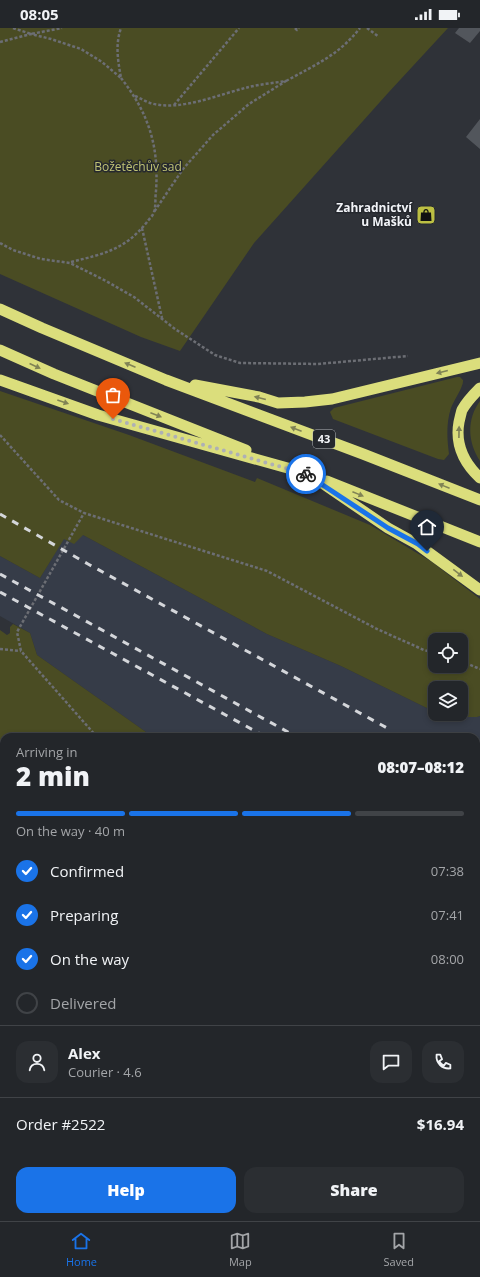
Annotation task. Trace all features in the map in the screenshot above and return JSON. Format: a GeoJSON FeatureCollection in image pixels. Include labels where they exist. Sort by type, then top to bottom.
{"type":"FeatureCollection","features":[{"type":"Feature","properties":{"kind":"highway","name":"43"},"geometry":{"type":"LineString","coordinates":[[0,309],[166,380],[363,454],[480,500]]}},
{"type":"Feature","properties":{"kind":"highway"},"geometry":{"type":"LineString","coordinates":[[0,350],[68,380],[480,542]]}},
{"type":"Feature","properties":{"kind":"highway"},"geometry":{"type":"LineString","coordinates":[[166,380],[259,397],[278,403],[305,402],[332,399],[480,363]]}},
{"type":"Feature","properties":{"kind":"highway"},"geometry":{"type":"LineString","coordinates":[[0,380],[98,415],[309,474],[388,528],[418,544],[480,590]]}},
{"type":"Feature","properties":{"kind":"highway"},"geometry":{"type":"LineString","coordinates":[[480,388],[471,397],[462,411],[458,428],[460,448],[464,458],[470,468],[480,478]]}},
{"type":"Feature","properties":{"kind":"path"},"geometry":{"type":"LineString","coordinates":[[13,28],[81,49],[102,62],[122,78],[135,96],[149,128],[155,150],[157,170],[154,212]]}},
{"type":"Feature","properties":{"kind":"path"},"geometry":{"type":"LineString","coordinates":[[0,42],[62,28]]}},
{"type":"Feature","properties":{"kind":"path"},"geometry":{"type":"LineString","coordinates":[[121,28],[118,36],[117,54],[122,78]]}},
{"type":"Feature","properties":{"kind":"path"},"geometry":{"type":"LineString","coordinates":[[174,105],[239,28]]}},
{"type":"Feature","properties":{"kind":"path"},"geometry":{"type":"LineString","coordinates":[[295,28],[297,30],[299,28]]}},
{"type":"Feature","properties":{"kind":"path"},"geometry":{"type":"LineString","coordinates":[[0,243],[13,250],[40,259],[70,262],[106,253],[124,244],[142,228],[183,169],[213,136],[249,104],[286,81],[327,59],[350,40],[360,28]]}},
{"type":"Feature","properties":{"kind":"path"},"geometry":{"type":"LineString","coordinates":[[367,28],[379,37]]}},
{"type":"Feature","properties":{"kind":"path"},"geometry":{"type":"LineString","coordinates":[[135,96],[148,102],[160,105],[174,105],[207,99],[250,86],[286,81]]}},
{"type":"Feature","properties":{"kind":"path"},"geometry":{"type":"LineString","coordinates":[[142,228],[162,318]]}},
{"type":"Feature","properties":{"kind":"path"},"geometry":{"type":"LineString","coordinates":[[70,262],[106,280],[134,297],[175,329],[216,356],[240,363],[318,364],[408,356]]}},
{"type":"Feature","properties":{"kind":"path"},"geometry":{"type":"LineString","coordinates":[[0,435],[59,500],[84,513],[267,571],[377,629],[428,651]]}},
{"type":"Feature","properties":{"kind":"path"},"geometry":{"type":"LineString","coordinates":[[84,513],[17,632],[21,651],[93,733]]}},
{"type":"Feature","properties":{"kind":"path"},"geometry":{"type":"LineString","coordinates":[[0,649],[21,651]]}},
{"type":"Feature","properties":{"kind":"path"},"geometry":{"type":"LineString","coordinates":[[468,664],[480,669]]}},
{"type":"Feature","properties":{"kind":"shaded area"},"geometry":{"type":"Polygon","coordinates":[[[83,535],[267,634],[341,666],[428,709],[428,721],[468,721],[468,717],[480,716],[480,733],[147,733],[37,655],[30,633],[0,616],[0,556],[40,578],[64,538],[83,535]]]}},
{"type":"Feature","properties":{"kind":"green space","name":"Božetěchův sad"},"geometry":{"type":"Polygon","coordinates":[[[0,28],[448,28],[254,243],[180,351],[141,337],[0,274],[0,28]]]}},
{"type":"Feature","properties":{"kind":"green space"},"geometry":{"type":"Polygon","coordinates":[[[460,377],[463,380],[463,383],[449,414],[447,431],[449,454],[444,460],[333,419],[330,412],[334,408],[460,377]]]}},
{"type":"Feature","properties":{"kind":"green space"},"geometry":{"type":"Polygon","coordinates":[[[0,391],[129,435],[255,482],[257,478],[370,525],[432,562],[480,599],[480,716],[468,717],[468,681],[428,681],[428,709],[341,666],[267,634],[83,535],[74,544],[64,539],[40,578],[0,556],[0,391]]]}},
{"type":"Feature","properties":{"kind":"green space"},"geometry":{"type":"Polygon","coordinates":[[[480,401],[480,461],[473,447],[470,431],[472,416],[480,401]]]}},
{"type":"Feature","properties":{"kind":"green space"},"geometry":{"type":"Polygon","coordinates":[[[13,624],[30,633],[37,655],[147,733],[0,733],[0,630],[7,635],[10,633],[10,627],[13,624]]]}},
{"type":"Feature","properties":{"kind":"building"},"geometry":{"type":"Polygon","coordinates":[[[459,28],[480,28],[480,31],[470,43],[455,33],[459,28]]]}},
{"type":"Feature","properties":{"kind":"building"},"geometry":{"type":"Polygon","coordinates":[[[480,119],[480,149],[466,137],[480,119]]]}},
{"type":"Feature","properties":{"kind":"railway"},"geometry":{"type":"LineString","coordinates":[[0,514],[389,729]]}},
{"type":"Feature","properties":{"kind":"railway"},"geometry":{"type":"LineString","coordinates":[[0,574],[290,733]]}},
{"type":"Feature","properties":{"kind":"railway"},"geometry":{"type":"LineString","coordinates":[[0,592],[259,733]]}},
{"type":"Feature","properties":{"kind":"way so far"},"geometry":{"type":"LineString","coordinates":[[113,419],[306,474]]}},
{"type":"Feature","properties":{"kind":"place","name":"Zahradnictví u Mašků"},"geometry":{"type":"Point","coordinates":[426,215]}},
{"type":"Feature","properties":{"kind":"route"},"geometry":{"type":"LineString","coordinates":[[306,474],[309,474],[388,528],[418,544],[427,551]]}}]}
